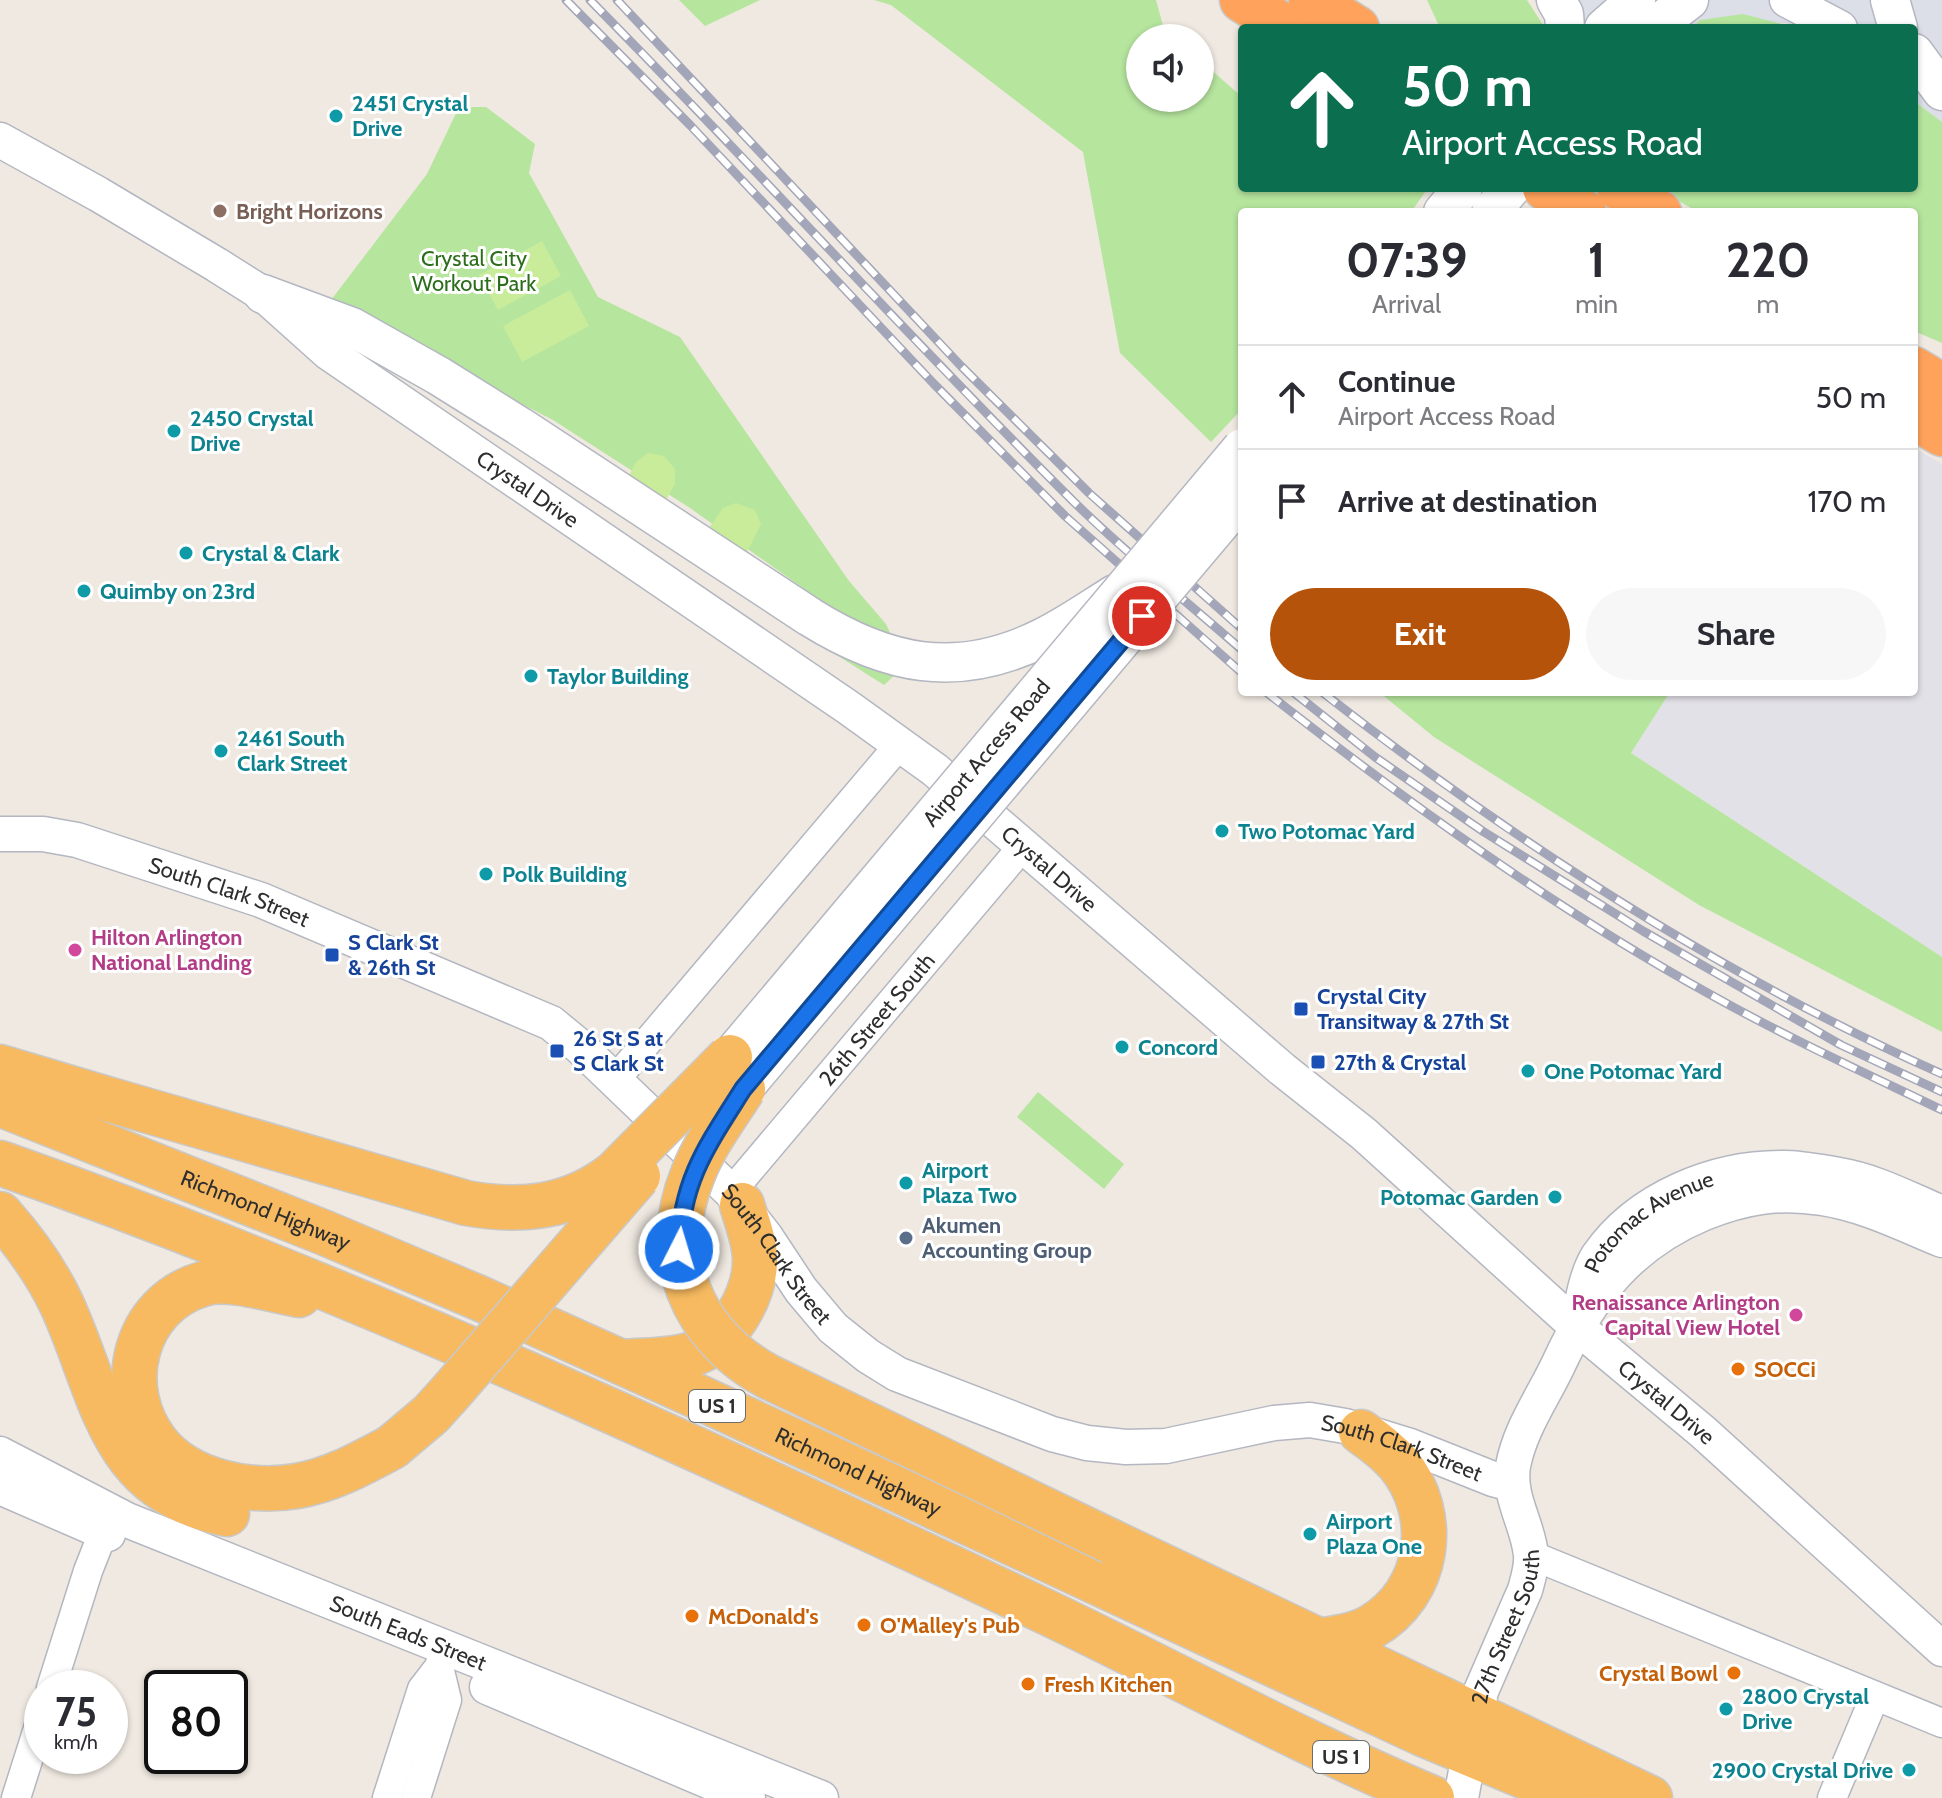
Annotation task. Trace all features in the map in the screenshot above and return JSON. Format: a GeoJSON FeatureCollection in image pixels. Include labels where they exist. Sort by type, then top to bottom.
{"type":"FeatureCollection","features":[{"type":"Feature","properties":{"kind":"highway"},"geometry":{"type":"LineString","coordinates":[[1242,0],[1281,24]]}},
{"type":"Feature","properties":{"kind":"highway"},"geometry":{"type":"LineString","coordinates":[[1311,0],[1350,24]]}},
{"type":"Feature","properties":{"kind":"highway"},"geometry":{"type":"LineString","coordinates":[[1524,192],[1543,208]]}},
{"type":"Feature","properties":{"kind":"highway"},"geometry":{"type":"LineString","coordinates":[[1552,192],[1578,208]]}},
{"type":"Feature","properties":{"kind":"highway"},"geometry":{"type":"LineString","coordinates":[[1626,192],[1652,208]]}},
{"type":"Feature","properties":{"kind":"highway"},"geometry":{"type":"LineString","coordinates":[[1918,346],[1942,357]]}},
{"type":"Feature","properties":{"kind":"highway"},"geometry":{"type":"LineString","coordinates":[[1918,371],[1942,386]]}},
{"type":"Feature","properties":{"kind":"highway"},"geometry":{"type":"LineString","coordinates":[[1918,419],[1942,434]]}},
{"type":"Feature","properties":{"kind":"highway"},"geometry":{"type":"LineString","coordinates":[[0,1067],[454,1200],[485,1207],[526,1208],[563,1202],[599,1186],[737,1073]]}},
{"type":"Feature","properties":{"kind":"highway"},"geometry":{"type":"LineString","coordinates":[[0,1214],[46,1274],[115,1436],[140,1471],[170,1494],[223,1513],[286,1516],[332,1508],[356,1499],[400,1459],[464,1423],[737,1073]]}},
{"type":"Feature","properties":{"kind":"highway"},"geometry":{"type":"LineString","coordinates":[[737,1073],[687,1189],[679,1249],[688,1289],[703,1320],[737,1357],[769,1377],[1318,1641],[1474,1734],[1650,1798]]}},
{"type":"Feature","properties":{"kind":"highway","name":"Richmond Highway"},"geometry":{"type":"LineString","coordinates":[[8,1110],[325,1233],[622,1362],[1394,1721],[1474,1734],[1576,1798]]}},
{"type":"Feature","properties":{"kind":"highway","name":"US 1"},"geometry":{"type":"LineString","coordinates":[[0,1163],[134,1211],[381,1308],[557,1385],[1095,1635],[1251,1715],[1432,1798]]}},
{"type":"Feature","properties":{"kind":"highway"},"geometry":{"type":"LineString","coordinates":[[622,1362],[692,1354],[711,1345],[729,1327],[747,1294],[754,1273],[754,1246],[736,1198]]}},
{"type":"Feature","properties":{"kind":"highway"},"geometry":{"type":"LineString","coordinates":[[381,1308],[231,1283],[216,1281],[203,1284],[165,1303],[152,1317],[137,1350],[136,1391],[143,1419],[159,1444],[189,1469],[227,1483],[273,1488],[297,1486],[400,1459]]}},
{"type":"Feature","properties":{"kind":"highway"},"geometry":{"type":"LineString","coordinates":[[1318,1641],[1354,1634],[1379,1621],[1411,1588],[1423,1559],[1425,1528],[1409,1480],[1389,1454],[1361,1432]]}},
{"type":"Feature","properties":{"kind":"main road"},"geometry":{"type":"LineString","coordinates":[[1556,0],[1564,14],[1565,24]]}},
{"type":"Feature","properties":{"kind":"main road"},"geometry":{"type":"LineString","coordinates":[[1578,0],[1584,24]]}},
{"type":"Feature","properties":{"kind":"main road"},"geometry":{"type":"LineString","coordinates":[[1609,24],[1636,0]]}},
{"type":"Feature","properties":{"kind":"main road"},"geometry":{"type":"LineString","coordinates":[[1658,24],[1689,0]]}},
{"type":"Feature","properties":{"kind":"main road"},"geometry":{"type":"LineString","coordinates":[[1890,0],[1901,24]]}},
{"type":"Feature","properties":{"kind":"main road"},"geometry":{"type":"LineString","coordinates":[[1911,0],[1912,24]]}},
{"type":"Feature","properties":{"kind":"main road"},"geometry":{"type":"LineString","coordinates":[[1918,57],[1942,91]]}},
{"type":"Feature","properties":{"kind":"main road"},"geometry":{"type":"LineString","coordinates":[[1494,208],[1508,192]]}},
{"type":"Feature","properties":{"kind":"main road"},"geometry":{"type":"LineString","coordinates":[[263,294],[352,327],[439,376],[831,630],[866,647],[904,659],[940,662],[979,659],[1042,638],[1121,591]]}},
{"type":"Feature","properties":{"kind":"main road","name":"Airport Access Road"},"geometry":{"type":"LineString","coordinates":[[737,1073],[1121,591],[1238,453]]}},
{"type":"Feature","properties":{"kind":"main road","name":"Airport Access Road"},"geometry":{"type":"LineString","coordinates":[[737,1073],[1238,503]]}},
{"type":"Feature","properties":{"kind":"street"},"geometry":{"type":"LineString","coordinates":[[1787,0],[1832,24]]}},
{"type":"Feature","properties":{"kind":"street"},"geometry":{"type":"LineString","coordinates":[[1918,60],[1942,106]]}},
{"type":"Feature","properties":{"kind":"street","name":"Crystal Drive"},"geometry":{"type":"LineString","coordinates":[[0,140],[132,213],[263,294],[329,353],[935,770],[1282,1069],[1364,1134],[1577,1327],[1703,1432],[1942,1649]]}},
{"type":"Feature","properties":{"kind":"street"},"geometry":{"type":"LineString","coordinates":[[615,1080],[900,744]]}},
{"type":"Feature","properties":{"kind":"street","name":"South Clark Street"},"geometry":{"type":"LineString","coordinates":[[0,834],[43,834],[77,840],[290,911],[559,1028],[736,1198],[812,1304],[833,1328],[858,1349],[897,1374],[1042,1430],[1087,1443],[1126,1447],[1166,1446],[1292,1421],[1328,1422],[1410,1446],[1512,1484]]}},
{"type":"Feature","properties":{"kind":"street","name":"26th Street South"},"geometry":{"type":"LineString","coordinates":[[736,1198],[1023,846]]}},
{"type":"Feature","properties":{"kind":"street","name":"Potomac Avenue"},"geometry":{"type":"LineString","coordinates":[[1577,1327],[1586,1283],[1596,1258],[1635,1218],[1658,1202],[1705,1179],[1784,1168],[1826,1173],[1869,1182],[1942,1213]]}},
{"type":"Feature","properties":{"kind":"street","name":"Potomac Avenue"},"geometry":{"type":"LineString","coordinates":[[1577,1327],[1614,1275],[1652,1239],[1745,1198],[1771,1194],[1826,1198],[1942,1240]]}},
{"type":"Feature","properties":{"kind":"street","name":"27th Street South"},"geometry":{"type":"LineString","coordinates":[[1461,1798],[1481,1691],[1525,1590],[1531,1555],[1512,1484],[1515,1458],[1521,1439],[1577,1327]]}},
{"type":"Feature","properties":{"kind":"street","name":"South Eads Street"},"geometry":{"type":"LineString","coordinates":[[0,1454],[107,1523]]}},
{"type":"Feature","properties":{"kind":"street","name":"South Eads Street"},"geometry":{"type":"LineString","coordinates":[[0,1487],[107,1523],[443,1657],[751,1790],[821,1798]]}},
{"type":"Feature","properties":{"kind":"street"},"geometry":{"type":"LineString","coordinates":[[57,1670],[88,1571],[107,1523]]}},
{"type":"Feature","properties":{"kind":"street"},"geometry":{"type":"LineString","coordinates":[[1531,1555],[1942,1723]]}},
{"type":"Feature","properties":{"kind":"street"},"geometry":{"type":"LineString","coordinates":[[387,1798],[422,1689],[443,1657]]}},
{"type":"Feature","properties":{"kind":"street"},"geometry":{"type":"LineString","coordinates":[[416,1798],[447,1700],[443,1657]]}},
{"type":"Feature","properties":{"kind":"street"},"geometry":{"type":"LineString","coordinates":[[1832,1798],[1875,1696]]}},
{"type":"Feature","properties":{"kind":"street"},"geometry":{"type":"LineString","coordinates":[[16,1798],[24,1773]]}},
{"type":"Feature","properties":{"kind":"shaded area"},"geometry":{"type":"Polygon","coordinates":[[[1534,0],[1942,0],[1942,122],[1918,104],[1918,24],[1700,20],[1696,24],[1553,24],[1550,16],[1534,0]]]}},
{"type":"Feature","properties":{"kind":"shaded area"},"geometry":{"type":"Polygon","coordinates":[[[1918,450],[1942,464],[1942,957],[1631,753],[1667,696],[1918,696],[1918,450]]]}},
{"type":"Feature","properties":{"kind":"green space"},"geometry":{"type":"Polygon","coordinates":[[[679,0],[760,0],[705,26],[679,0]]]}},
{"type":"Feature","properties":{"kind":"green space"},"geometry":{"type":"Polygon","coordinates":[[[874,0],[1156,0],[1163,24],[1126,24],[1126,112],[1214,112],[1214,72],[1238,93],[1238,192],[1425,192],[1414,208],[1238,208],[1238,413],[1211,442],[1120,353],[1083,152],[891,5],[874,0]]]}},
{"type":"Feature","properties":{"kind":"green space"},"geometry":{"type":"Polygon","coordinates":[[[1427,0],[1527,0],[1542,24],[1438,24],[1427,0]]]}},
{"type":"Feature","properties":{"kind":"green space"},"geometry":{"type":"Polygon","coordinates":[[[1743,14],[1782,24],[1696,24],[1700,20],[1743,14]]]}},
{"type":"Feature","properties":{"kind":"green space"},"geometry":{"type":"Polygon","coordinates":[[[1918,104],[1942,122],[1942,343],[1918,333],[1918,208],[1691,208],[1663,192],[1918,192],[1918,104]]]}},
{"type":"Feature","properties":{"kind":"green space","name":"Crystal City Workout Park"},"geometry":{"type":"Polygon","coordinates":[[[459,107],[486,107],[535,144],[529,173],[598,297],[680,337],[849,581],[886,624],[897,648],[898,672],[884,685],[794,628],[814,596],[690,508],[553,420],[328,304],[427,174],[459,107]]]}},
{"type":"Feature","properties":{"kind":"green space"},"geometry":{"type":"Polygon","coordinates":[[[542,241],[561,276],[498,310],[479,275],[542,241]]]}},
{"type":"Feature","properties":{"kind":"green space"},"geometry":{"type":"Polygon","coordinates":[[[570,290],[589,326],[522,362],[503,326],[570,290]]]}},
{"type":"Feature","properties":{"kind":"green space"},"geometry":{"type":"Polygon","coordinates":[[[648,453],[664,456],[675,469],[675,484],[666,500],[629,476],[636,462],[648,453]]]}},
{"type":"Feature","properties":{"kind":"green space"},"geometry":{"type":"Polygon","coordinates":[[[736,503],[755,510],[761,524],[747,552],[709,528],[723,508],[736,503]]]}},
{"type":"Feature","properties":{"kind":"green space"},"geometry":{"type":"Polygon","coordinates":[[[1384,696],[1667,696],[1631,753],[1942,957],[1942,1032],[1699,905],[1434,737],[1384,696]]]}},
{"type":"Feature","properties":{"kind":"green space"},"geometry":{"type":"Polygon","coordinates":[[[1038,1092],[1124,1164],[1104,1189],[1017,1117],[1038,1092]]]}},
{"type":"Feature","properties":{"kind":"railway"},"geometry":{"type":"LineString","coordinates":[[566,0],[690,125],[934,384],[1065,516],[1238,669]]}},
{"type":"Feature","properties":{"kind":"railway"},"geometry":{"type":"LineString","coordinates":[[590,0],[1074,502],[1238,647]]}},
{"type":"Feature","properties":{"kind":"railway"},"geometry":{"type":"LineString","coordinates":[[617,0],[961,366],[1089,493],[1238,625]]}},
{"type":"Feature","properties":{"kind":"railway"},"geometry":{"type":"LineString","coordinates":[[1271,696],[1428,814],[1540,891],[1654,963],[1827,1055],[1942,1110]]}},
{"type":"Feature","properties":{"kind":"railway"},"geometry":{"type":"LineString","coordinates":[[1298,696],[1375,757],[1484,832],[1643,931],[1841,1045],[1942,1092]]}},
{"type":"Feature","properties":{"kind":"railway"},"geometry":{"type":"LineString","coordinates":[[1327,696],[1468,801],[1620,902],[1778,994],[1942,1074]]}},
{"type":"Feature","properties":{"kind":"place","name":"2451 Crystal Drive"},"geometry":{"type":"Point","coordinates":[336,116]}},
{"type":"Feature","properties":{"kind":"place","name":"Bright Horizons"},"geometry":{"type":"Point","coordinates":[220,211]}},
{"type":"Feature","properties":{"kind":"place","name":"2450 Crystal Drive"},"geometry":{"type":"Point","coordinates":[174,431]}},
{"type":"Feature","properties":{"kind":"place","name":"Crystal & Clark"},"geometry":{"type":"Point","coordinates":[186,553]}},
{"type":"Feature","properties":{"kind":"place","name":"Quimby on 23rd"},"geometry":{"type":"Point","coordinates":[84,591]}},
{"type":"Feature","properties":{"kind":"place","name":"Taylor Building"},"geometry":{"type":"Point","coordinates":[531,676]}},
{"type":"Feature","properties":{"kind":"place","name":"2461 South Clark Street"},"geometry":{"type":"Point","coordinates":[221,751]}},
{"type":"Feature","properties":{"kind":"place","name":"Two Potomac Yard"},"geometry":{"type":"Point","coordinates":[1222,831]}},
{"type":"Feature","properties":{"kind":"place","name":"Polk Building"},"geometry":{"type":"Point","coordinates":[486,874]}},
{"type":"Feature","properties":{"kind":"place","name":"Hilton Arlington National Landing"},"geometry":{"type":"Point","coordinates":[75,950]}},
{"type":"Feature","properties":{"kind":"place","name":"S Clark St & 26th St"},"geometry":{"type":"Point","coordinates":[332,955]}},
{"type":"Feature","properties":{"kind":"place","name":"Crystal City Transitway & 27th St"},"geometry":{"type":"Point","coordinates":[1301,1009]}},
{"type":"Feature","properties":{"kind":"place","name":"Concord"},"geometry":{"type":"Point","coordinates":[1122,1047]}},
{"type":"Feature","properties":{"kind":"place","name":"26 St S at S Clark St"},"geometry":{"type":"Point","coordinates":[557,1051]}},
{"type":"Feature","properties":{"kind":"place","name":"27th & Crystal"},"geometry":{"type":"Point","coordinates":[1318,1062]}},
{"type":"Feature","properties":{"kind":"place","name":"One Potomac Yard"},"geometry":{"type":"Point","coordinates":[1528,1071]}},
{"type":"Feature","properties":{"kind":"place","name":"Airport Plaza Two"},"geometry":{"type":"Point","coordinates":[906,1183]}},
{"type":"Feature","properties":{"kind":"place","name":"Potomac Garden"},"geometry":{"type":"Point","coordinates":[1555,1197]}},
{"type":"Feature","properties":{"kind":"place","name":"Akumen Accounting Group"},"geometry":{"type":"Point","coordinates":[906,1238]}},
{"type":"Feature","properties":{"kind":"place","name":"Renaissance Arlington Capital View Hotel"},"geometry":{"type":"Point","coordinates":[1796,1315]}},
{"type":"Feature","properties":{"kind":"place","name":"SOCCi"},"geometry":{"type":"Point","coordinates":[1738,1369]}},
{"type":"Feature","properties":{"kind":"place","name":"Airport Plaza One"},"geometry":{"type":"Point","coordinates":[1310,1534]}},
{"type":"Feature","properties":{"kind":"place","name":"McDonald's"},"geometry":{"type":"Point","coordinates":[692,1616]}},
{"type":"Feature","properties":{"kind":"place","name":"O'Malley's Pub"},"geometry":{"type":"Point","coordinates":[864,1625]}},
{"type":"Feature","properties":{"kind":"place","name":"Crystal Bowl"},"geometry":{"type":"Point","coordinates":[1734,1673]}},
{"type":"Feature","properties":{"kind":"place","name":"Fresh Kitchen"},"geometry":{"type":"Point","coordinates":[1028,1684]}},
{"type":"Feature","properties":{"kind":"place","name":"2800 Crystal Drive"},"geometry":{"type":"Point","coordinates":[1726,1709]}},
{"type":"Feature","properties":{"kind":"place","name":"2900 Crystal Drive"},"geometry":{"type":"Point","coordinates":[1909,1770]}},
{"type":"Feature","properties":{"kind":"route"},"geometry":{"type":"LineString","coordinates":[[679,1249],[683,1208],[694,1171],[743,1089],[1142,616]]}}]}
